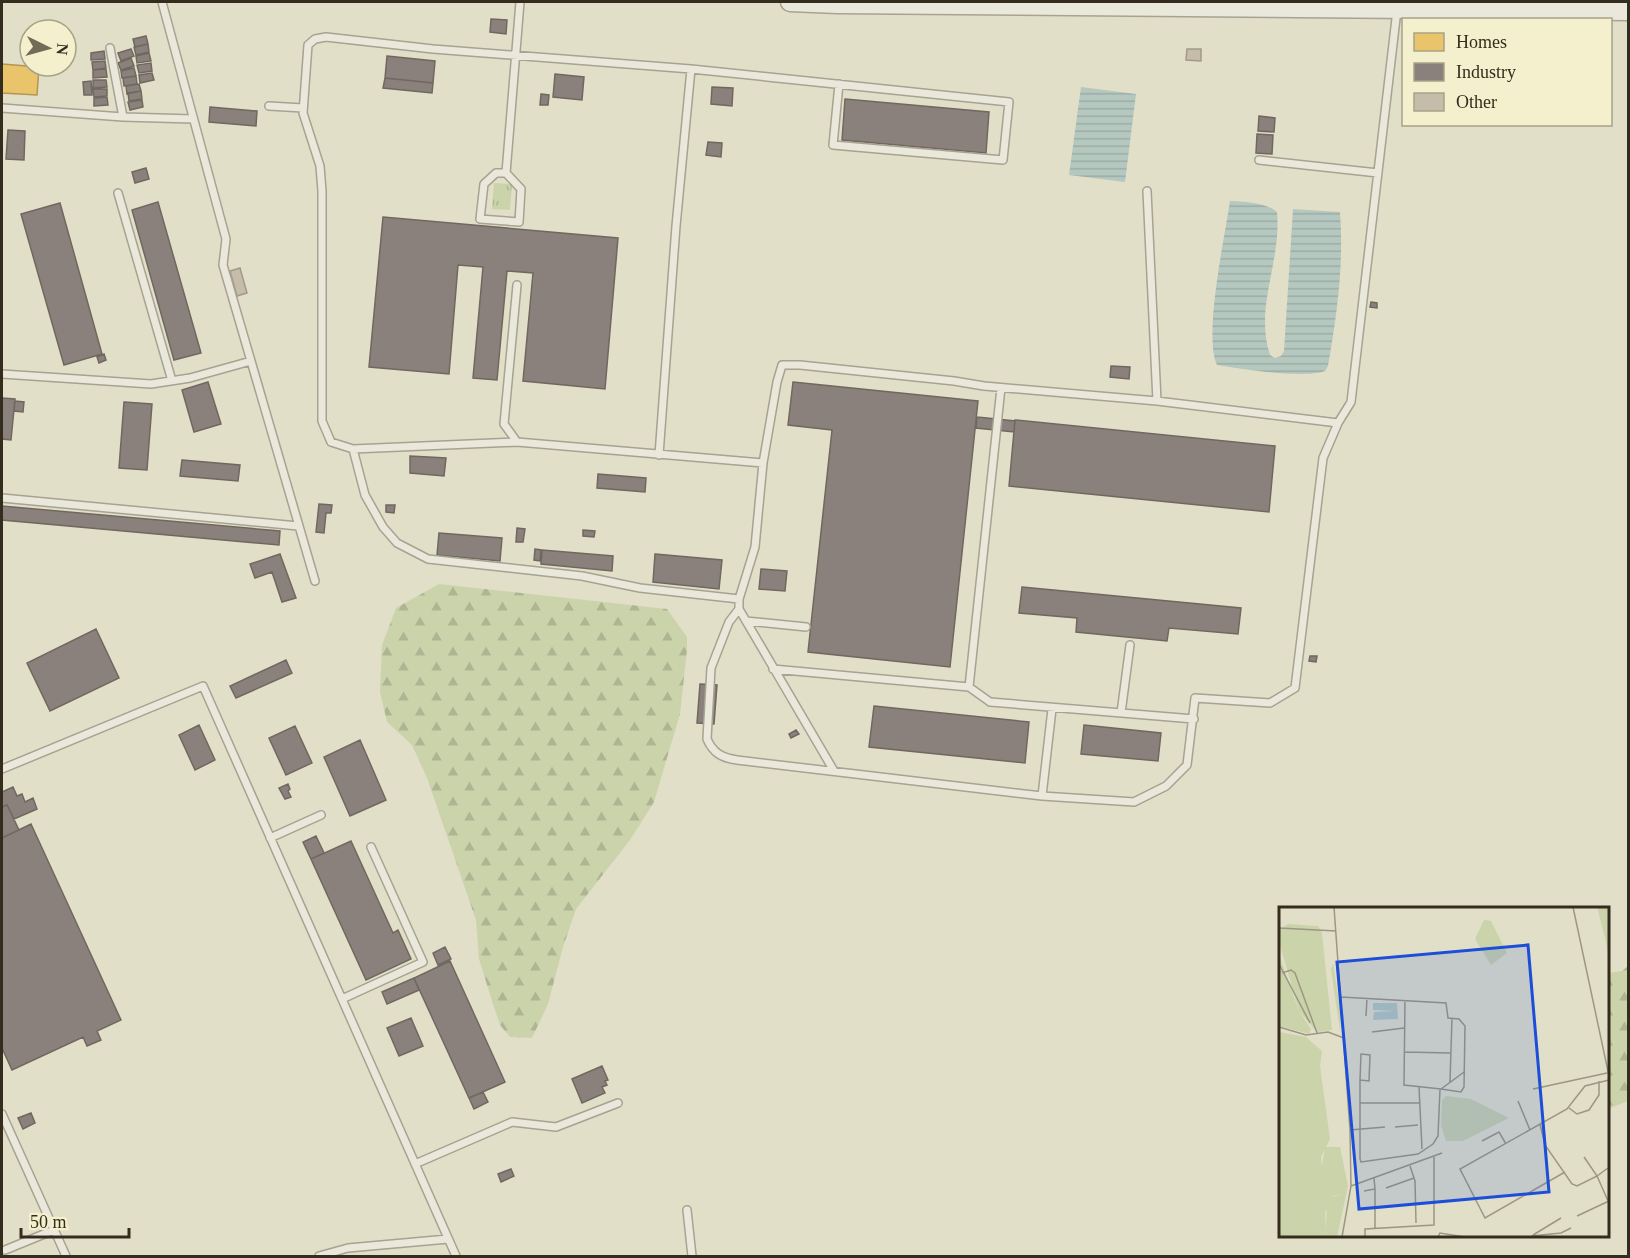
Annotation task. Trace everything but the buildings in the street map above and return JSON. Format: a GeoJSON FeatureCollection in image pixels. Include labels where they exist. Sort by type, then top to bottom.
{"type":"FeatureCollection","features":[{"type":"Feature","properties":{"kind":"street"},"geometry":{"type":"LineString","coordinates":[[790,2],[1629,11]]}},
{"type":"Feature","properties":{"kind":"lane"},"geometry":{"type":"LineString","coordinates":[[162,2],[225,239],[223,265],[315,581]]}},
{"type":"Feature","properties":{"kind":"lane"},"geometry":{"type":"LineString","coordinates":[[506,173],[496,173],[484,184],[480,219],[519,222],[521,189],[506,173],[520,2]]}},
{"type":"Feature","properties":{"kind":"lane"},"geometry":{"type":"LineString","coordinates":[[739,609],[729,622],[711,668],[707,739],[710,747],[723,758],[737,760],[1042,796],[1134,802],[1166,786],[1187,765],[1196,698],[1270,703],[1295,688],[1323,458],[1338,423],[1351,402],[1397,7]]}},
{"type":"Feature","properties":{"kind":"lane"},"geometry":{"type":"LineString","coordinates":[[763,463],[517,442],[353,449],[331,442],[322,421],[322,191],[320,166],[303,113],[308,45],[321,37],[516,56],[691,69],[839,84],[1009,102],[1003,160],[833,145],[839,84]]}},
{"type":"Feature","properties":{"kind":"lane"},"geometry":{"type":"LineString","coordinates":[[110,48],[123,117]]}},
{"type":"Feature","properties":{"kind":"lane"},"geometry":{"type":"LineString","coordinates":[[659,455],[676,226],[691,69]]}},
{"type":"Feature","properties":{"kind":"lane"},"geometry":{"type":"LineString","coordinates":[[269,106],[303,108]]}},
{"type":"Feature","properties":{"kind":"lane"},"geometry":{"type":"LineString","coordinates":[[2,108],[123,117],[193,119]]}},
{"type":"Feature","properties":{"kind":"lane"},"geometry":{"type":"LineString","coordinates":[[1259,160],[1378,173]]}},
{"type":"Feature","properties":{"kind":"lane"},"geometry":{"type":"LineString","coordinates":[[1147,191],[1157,401]]}},
{"type":"Feature","properties":{"kind":"lane"},"geometry":{"type":"LineString","coordinates":[[118,194],[172,381]]}},
{"type":"Feature","properties":{"kind":"lane"},"geometry":{"type":"LineString","coordinates":[[517,285],[504,424],[517,442]]}},
{"type":"Feature","properties":{"kind":"lane"},"geometry":{"type":"LineString","coordinates":[[2,374],[150,384],[190,378],[251,361]]}},
{"type":"Feature","properties":{"kind":"lane"},"geometry":{"type":"LineString","coordinates":[[834,771],[739,609],[739,599],[755,547],[763,463],[782,365],[954,381],[1001,388],[1157,401],[1338,423]]}},
{"type":"Feature","properties":{"kind":"lane"},"geometry":{"type":"LineString","coordinates":[[969,687],[1001,388]]}},
{"type":"Feature","properties":{"kind":"lane"},"geometry":{"type":"LineString","coordinates":[[353,449],[365,495],[383,527],[397,543],[428,560],[582,576],[640,588],[739,599]]}},
{"type":"Feature","properties":{"kind":"lane"},"geometry":{"type":"LineString","coordinates":[[2,498],[298,526]]}},
{"type":"Feature","properties":{"kind":"lane"},"geometry":{"type":"LineString","coordinates":[[746,621],[806,627]]}},
{"type":"Feature","properties":{"kind":"lane"},"geometry":{"type":"LineString","coordinates":[[1121,713],[1130,645]]}},
{"type":"Feature","properties":{"kind":"lane"},"geometry":{"type":"LineString","coordinates":[[773,669],[969,687],[990,702],[1052,709],[1194,719]]}},
{"type":"Feature","properties":{"kind":"lane"},"geometry":{"type":"LineString","coordinates":[[2,769],[203,686],[456,1257]]}},
{"type":"Feature","properties":{"kind":"lane"},"geometry":{"type":"LineString","coordinates":[[1042,796],[1052,709]]}},
{"type":"Feature","properties":{"kind":"lane"},"geometry":{"type":"LineString","coordinates":[[270,838],[321,815]]}},
{"type":"Feature","properties":{"kind":"lane"},"geometry":{"type":"LineString","coordinates":[[342,999],[423,962],[371,847]]}},
{"type":"Feature","properties":{"kind":"lane"},"geometry":{"type":"LineString","coordinates":[[415,1164],[512,1122],[556,1127],[618,1103]]}},
{"type":"Feature","properties":{"kind":"lane"},"geometry":{"type":"LineString","coordinates":[[2,1114],[66,1257]]}},
{"type":"Feature","properties":{"kind":"lane"},"geometry":{"type":"LineString","coordinates":[[687,1210],[692,1257]]}},
{"type":"Feature","properties":{"kind":"lane"},"geometry":{"type":"LineString","coordinates":[[5,1250],[54,1230]]}},
{"type":"Feature","properties":{"kind":"lane"},"geometry":{"type":"LineString","coordinates":[[319,1257],[348,1248],[448,1239]]}},
{"type":"Feature","properties":{"kind":"green space"},"geometry":{"type":"Polygon","coordinates":[[[494,183],[512,184],[510,210],[492,209],[494,183]]]}},
{"type":"Feature","properties":{"kind":"green space"},"geometry":{"type":"Polygon","coordinates":[[[439,584],[667,609],[687,637],[680,714],[654,802],[630,840],[576,909],[548,1004],[532,1038],[510,1037],[500,1025],[479,959],[476,920],[427,778],[412,745],[387,722],[380,692],[382,645],[396,608],[439,584]]]}},
{"type":"Feature","properties":{"kind":"green space"},"geometry":{"type":"Polygon","coordinates":[[[1628,966],[1628,1101],[1609,1109],[1609,973],[1622,971],[1628,966]]]}},
{"type":"Feature","properties":{"kind":"shaded area"},"geometry":{"type":"Polygon","coordinates":[[[1081,87],[1136,94],[1125,182],[1069,175],[1081,87]]]}},
{"type":"Feature","properties":{"kind":"shaded area"},"geometry":{"type":"Polygon","coordinates":[[[1230,201],[1261,204],[1277,212],[1276,248],[1265,320],[1270,355],[1275,358],[1281,356],[1284,351],[1293,209],[1340,212],[1339,289],[1328,366],[1325,371],[1287,374],[1217,365],[1213,351],[1212,332],[1230,201]]]}}]}
